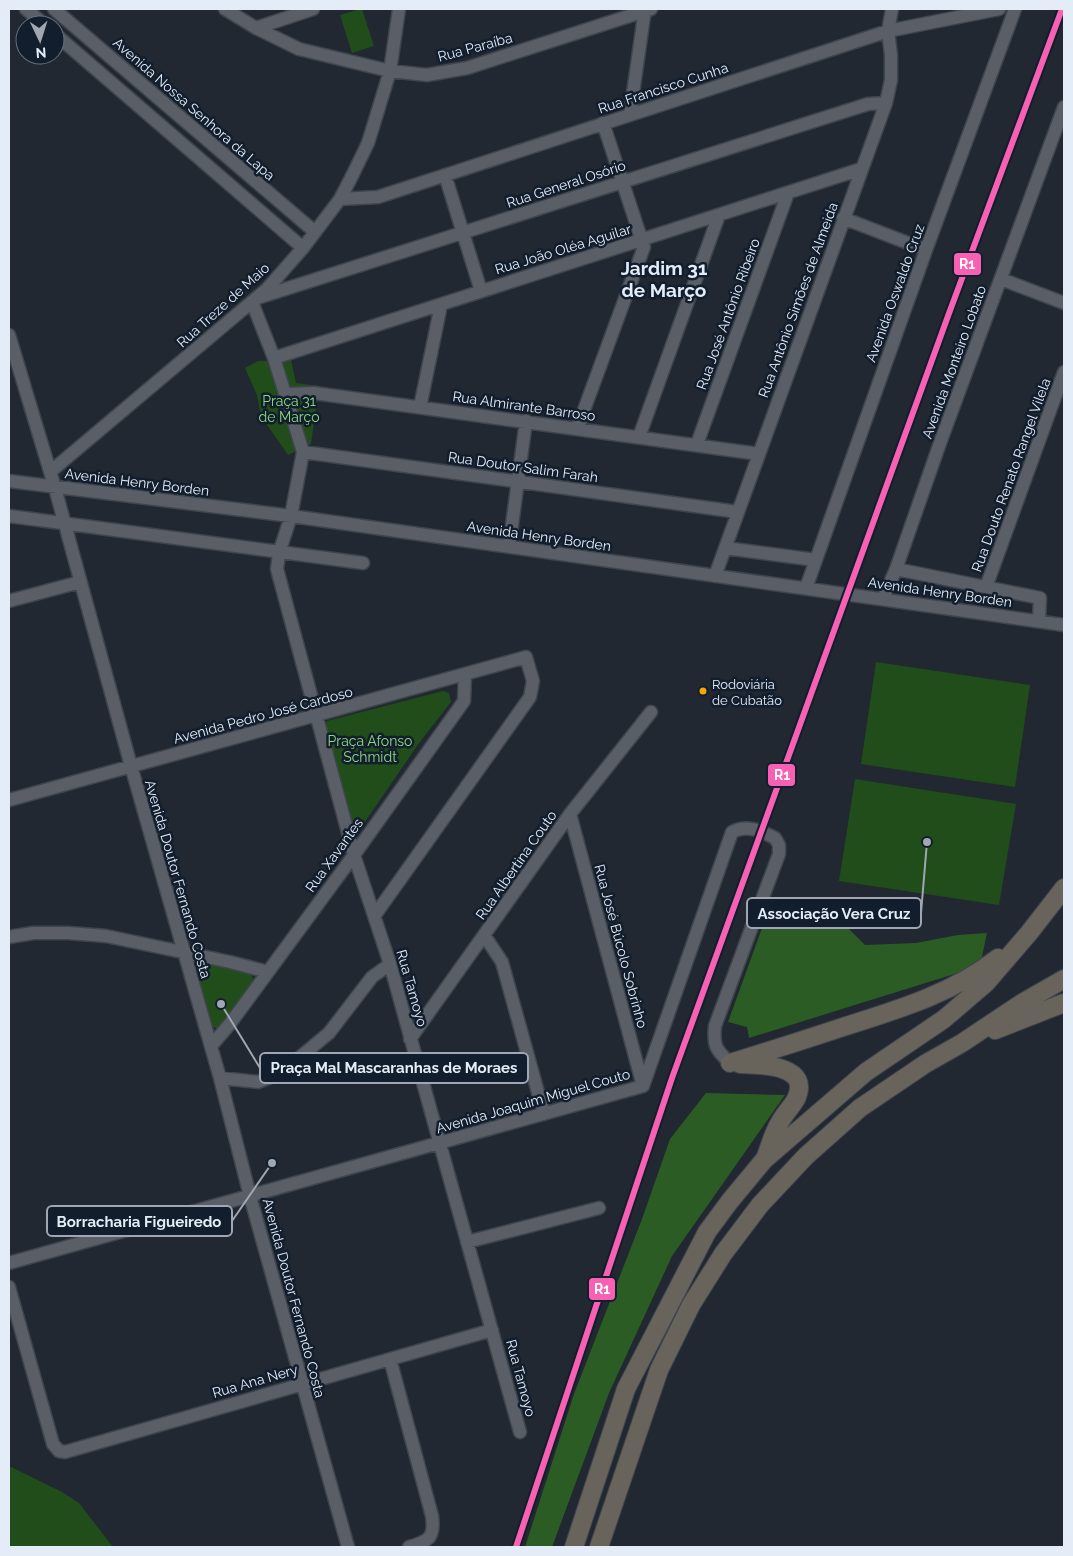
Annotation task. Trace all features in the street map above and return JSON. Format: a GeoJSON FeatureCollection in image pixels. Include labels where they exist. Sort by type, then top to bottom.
{"type":"FeatureCollection","features":[{"type":"Feature","properties":{"kind":"highway"},"geometry":{"type":"LineString","coordinates":[[574,1547],[626,1389],[707,1232],[730,1201],[764,1160],[866,1072],[944,1019],[986,983],[1029,933],[1064,888]]}},
{"type":"Feature","properties":{"kind":"highway"},"geometry":{"type":"LineString","coordinates":[[730,1063],[912,1006],[952,988],[984,969],[1029,933]]}},
{"type":"Feature","properties":{"kind":"highway"},"geometry":{"type":"LineString","coordinates":[[598,1547],[659,1370],[691,1305],[723,1254],[760,1205],[806,1156],[860,1108],[925,1064],[1064,979]]}},
{"type":"Feature","properties":{"kind":"highway"},"geometry":{"type":"LineString","coordinates":[[962,1043],[1064,1003]]}},
{"type":"Feature","properties":{"kind":"highway"},"geometry":{"type":"LineString","coordinates":[[730,1063],[778,1066],[789,1071],[796,1078],[798,1087],[797,1097],[778,1125],[764,1160]]}},
{"type":"Feature","properties":{"kind":"street","name":"Avenida Nossa Senhora da Lapa"},"geometry":{"type":"LineString","coordinates":[[54,9],[315,232]]}},
{"type":"Feature","properties":{"kind":"street","name":"Rua Paraíba"},"geometry":{"type":"LineString","coordinates":[[225,9],[256,28],[299,48],[390,71],[427,75],[467,68],[647,9]]}},
{"type":"Feature","properties":{"kind":"street"},"geometry":{"type":"LineString","coordinates":[[256,28],[313,9]]}},
{"type":"Feature","properties":{"kind":"street","name":"Rua Treze de Maio"},"geometry":{"type":"LineString","coordinates":[[50,472],[280,276],[340,199],[368,143],[390,71],[399,9]]}},
{"type":"Feature","properties":{"kind":"street"},"geometry":{"type":"LineString","coordinates":[[630,114],[647,9]]}},
{"type":"Feature","properties":{"kind":"street","name":"Rua Antônio Simões de Almeida"},"geometry":{"type":"LineString","coordinates":[[715,576],[886,103],[891,80],[891,55],[888,31],[892,9]]}},
{"type":"Feature","properties":{"kind":"street","name":"Rua Francisco Cunha"},"geometry":{"type":"LineString","coordinates":[[340,199],[378,196],[888,31],[998,9]]}},
{"type":"Feature","properties":{"kind":"street","name":"Avenida Oswaldo Cruz"},"geometry":{"type":"LineString","coordinates":[[806,588],[926,250],[1015,9]]}},
{"type":"Feature","properties":{"kind":"street"},"geometry":{"type":"LineString","coordinates":[[65,43],[303,248]]}},
{"type":"Feature","properties":{"kind":"street","name":"Rua General Osório"},"geometry":{"type":"LineString","coordinates":[[254,300],[868,104],[886,103]]}},
{"type":"Feature","properties":{"kind":"street","name":"Avenida Monteiro Lobato"},"geometry":{"type":"LineString","coordinates":[[883,599],[896,569],[940,443],[1064,107]]}},
{"type":"Feature","properties":{"kind":"street"},"geometry":{"type":"LineString","coordinates":[[577,429],[644,247],[603,123]]}},
{"type":"Feature","properties":{"kind":"street","name":"Rua João Oléa Aguilar"},"geometry":{"type":"LineString","coordinates":[[274,358],[861,169]]}},
{"type":"Feature","properties":{"kind":"street"},"geometry":{"type":"LineString","coordinates":[[445,175],[481,291]]}},
{"type":"Feature","properties":{"kind":"street","name":"Rua José Antônio Ribeiro"},"geometry":{"type":"LineString","coordinates":[[697,444],[788,193]]}},
{"type":"Feature","properties":{"kind":"street"},"geometry":{"type":"LineString","coordinates":[[639,437],[719,215]]}},
{"type":"Feature","properties":{"kind":"street"},"geometry":{"type":"LineString","coordinates":[[843,218],[926,250]]}},
{"type":"Feature","properties":{"kind":"street"},"geometry":{"type":"LineString","coordinates":[[1001,279],[1064,303]]}},
{"type":"Feature","properties":{"kind":"street"},"geometry":{"type":"LineString","coordinates":[[254,300],[303,452]]}},
{"type":"Feature","properties":{"kind":"street"},"geometry":{"type":"LineString","coordinates":[[420,407],[441,305]]}},
{"type":"Feature","properties":{"kind":"street","name":"Avenida Doutor Fernando Costa"},"geometry":{"type":"LineString","coordinates":[[9,335],[55,488],[131,766],[220,1078],[250,1196],[348,1547]]}},
{"type":"Feature","properties":{"kind":"street","name":"Rua Douto Renato Rangel Vilela"},"geometry":{"type":"LineString","coordinates":[[986,587],[1064,372]]}},
{"type":"Feature","properties":{"kind":"street","name":"Rua Almirante Barroso"},"geometry":{"type":"LineString","coordinates":[[285,394],[314,392],[759,454]]}},
{"type":"Feature","properties":{"kind":"street"},"geometry":{"type":"LineString","coordinates":[[509,547],[526,421]]}},
{"type":"Feature","properties":{"kind":"street","name":"Rua Doutor Salim Farah"},"geometry":{"type":"LineString","coordinates":[[303,452],[738,512]]}},
{"type":"Feature","properties":{"kind":"street","name":"Rua Tamoyo"},"geometry":{"type":"LineString","coordinates":[[303,452],[291,516],[279,553],[277,569],[354,855],[390,964],[520,1432]]}},
{"type":"Feature","properties":{"kind":"street","name":"Avenida Henry Borden"},"geometry":{"type":"LineString","coordinates":[[9,481],[291,516],[1064,625]]}},
{"type":"Feature","properties":{"kind":"street"},"geometry":{"type":"LineString","coordinates":[[9,516],[363,563]]}},
{"type":"Feature","properties":{"kind":"street"},"geometry":{"type":"LineString","coordinates":[[725,548],[816,560]]}},
{"type":"Feature","properties":{"kind":"street"},"geometry":{"type":"LineString","coordinates":[[896,569],[1040,598],[1039,621]]}},
{"type":"Feature","properties":{"kind":"street"},"geometry":{"type":"LineString","coordinates":[[9,601],[80,582]]}},
{"type":"Feature","properties":{"kind":"street","name":"Avenida Pedro José Cardoso"},"geometry":{"type":"LineString","coordinates":[[9,800],[526,657],[533,681],[530,697],[375,915]]}},
{"type":"Feature","properties":{"kind":"street","name":"Rua Xavantes"},"geometry":{"type":"LineString","coordinates":[[210,1046],[230,1025],[464,700],[465,675]]}},
{"type":"Feature","properties":{"kind":"street","name":"Rua Albertina Couto"},"geometry":{"type":"LineString","coordinates":[[410,1038],[570,814],[651,712]]}},
{"type":"Feature","properties":{"kind":"street","name":"Rua José Búcolo Sobrinho"},"geometry":{"type":"LineString","coordinates":[[570,814],[643,1086]]}},
{"type":"Feature","properties":{"kind":"street","name":"Avenida Joaquim Miguel Couto"},"geometry":{"type":"LineString","coordinates":[[9,1263],[643,1086],[732,832],[739,828],[748,828],[775,838],[779,845],[779,854],[715,1026],[713,1041],[718,1052],[730,1063]]}},
{"type":"Feature","properties":{"kind":"street"},"geometry":{"type":"LineString","coordinates":[[9,936],[68,933],[106,936],[230,962],[268,972]]}},
{"type":"Feature","properties":{"kind":"street"},"geometry":{"type":"LineString","coordinates":[[484,935],[502,962],[544,1114]]}},
{"type":"Feature","properties":{"kind":"street"},"geometry":{"type":"LineString","coordinates":[[220,1078],[258,1082],[280,1073],[329,1033],[372,977],[390,964]]}},
{"type":"Feature","properties":{"kind":"street"},"geometry":{"type":"LineString","coordinates":[[467,1242],[598,1208]]}},
{"type":"Feature","properties":{"kind":"street","name":"Rua Ana Nery"},"geometry":{"type":"LineString","coordinates":[[9,1287],[55,1448],[65,1452],[492,1330]]}},
{"type":"Feature","properties":{"kind":"street"},"geometry":{"type":"LineString","coordinates":[[390,1359],[433,1527],[431,1535],[425,1542],[408,1547]]}},
{"type":"Feature","properties":{"kind":"green space"},"geometry":{"type":"Polygon","coordinates":[[[362,9],[374,46],[352,53],[340,15],[362,9]]]}},
{"type":"Feature","properties":{"kind":"green space","name":"Praça 31 de Março"},"geometry":{"type":"Polygon","coordinates":[[[291,360],[296,383],[319,386],[311,444],[288,455],[261,416],[257,395],[245,368],[258,361],[291,360]]]}},
{"type":"Feature","properties":{"kind":"green space"},"geometry":{"type":"Polygon","coordinates":[[[876,662],[1030,685],[1015,787],[861,764],[876,662]]]}},
{"type":"Feature","properties":{"kind":"green space","name":"Praça Afonso Schmidt"},"geometry":{"type":"Polygon","coordinates":[[[443,691],[449,693],[451,702],[419,743],[358,832],[354,829],[342,793],[326,725],[327,721],[443,691]]]}},
{"type":"Feature","properties":{"kind":"green space"},"geometry":{"type":"Polygon","coordinates":[[[855,779],[1016,804],[999,905],[839,881],[855,779]]]}},
{"type":"Feature","properties":{"kind":"green space"},"geometry":{"type":"Polygon","coordinates":[[[784,907],[810,907],[845,925],[865,945],[916,943],[958,935],[987,933],[980,966],[749,1038],[747,1027],[728,1022],[762,928],[784,907]]]}},
{"type":"Feature","properties":{"kind":"green space"},"geometry":{"type":"Polygon","coordinates":[[[201,963],[248,972],[252,978],[253,982],[218,1029],[212,1026],[197,972],[196,967],[201,963]]]}},
{"type":"Feature","properties":{"kind":"green space"},"geometry":{"type":"Polygon","coordinates":[[[706,1093],[785,1095],[672,1256],[609,1393],[552,1547],[525,1547],[574,1394],[642,1219],[670,1139],[706,1093]]]}},
{"type":"Feature","properties":{"kind":"green space"},"geometry":{"type":"Polygon","coordinates":[[[9,1466],[62,1492],[79,1503],[113,1547],[9,1547],[9,1466]]]}},
{"type":"Feature","properties":{"kind":"transit line","name":"R1"},"geometry":{"type":"LineString","coordinates":[[516,1547],[672,1078],[948,316],[1062,9]]}},
{"type":"Feature","properties":{"kind":"place","name":"Rodoviária de Cubatão"},"geometry":{"type":"Point","coordinates":[703,691]}},
{"type":"Feature","properties":{"kind":"place","name":"Associação Vera Cruz"},"geometry":{"type":"Point","coordinates":[927,842]}},
{"type":"Feature","properties":{"kind":"place","name":"Praça Mal Mascaranhas de Moraes"},"geometry":{"type":"Point","coordinates":[221,1004]}},
{"type":"Feature","properties":{"kind":"place","name":"Borracharia Figueiredo"},"geometry":{"type":"Point","coordinates":[272,1163]}},
{"type":"Feature","properties":{"kind":"district","name":"Jardim 31 de Março"},"geometry":{"type":"Point","coordinates":[664,279]}}]}
